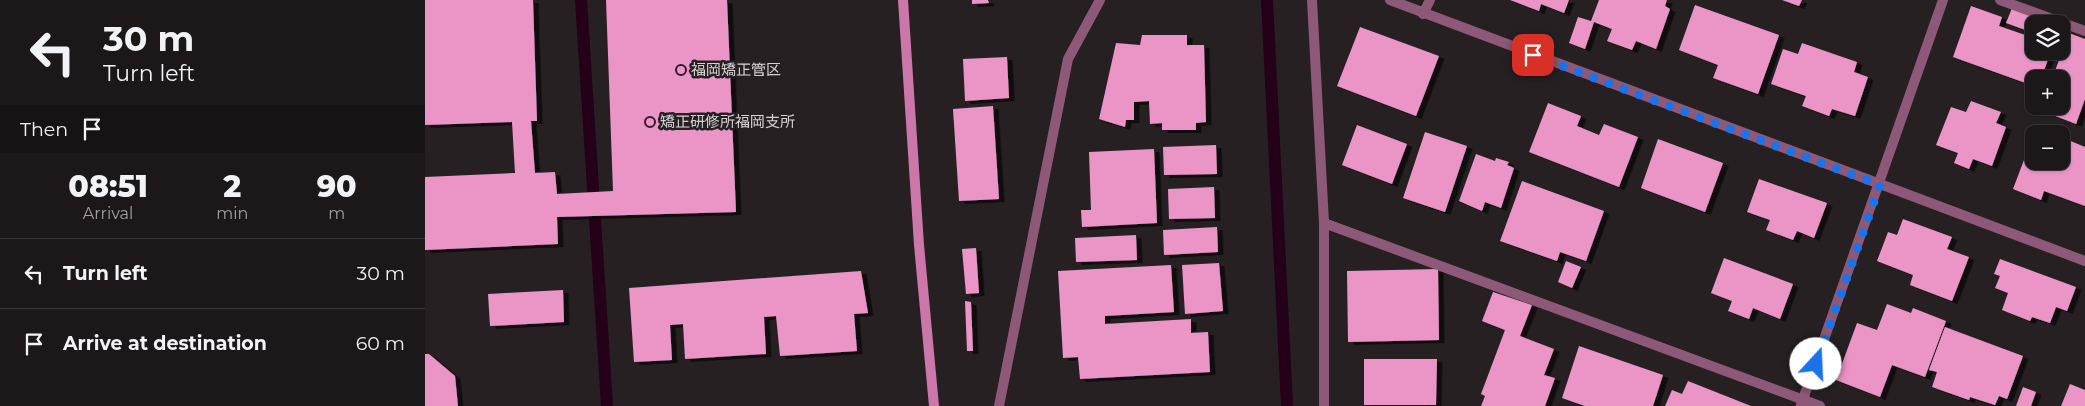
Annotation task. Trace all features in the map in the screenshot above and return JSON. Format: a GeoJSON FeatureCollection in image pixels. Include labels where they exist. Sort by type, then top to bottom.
{"type":"FeatureCollection","features":[{"type":"Feature","properties":{"kind":"street"},"geometry":{"type":"LineString","coordinates":[[903,0],[919,245],[934,406]]}},
{"type":"Feature","properties":{"kind":"street"},"geometry":{"type":"LineString","coordinates":[[999,406],[1068,59],[1100,0]]}},
{"type":"Feature","properties":{"kind":"street"},"geometry":{"type":"LineString","coordinates":[[1311,0],[1324,223],[1324,406]]}},
{"type":"Feature","properties":{"kind":"street"},"geometry":{"type":"LineString","coordinates":[[1390,0],[1423,14],[2085,261]]}},
{"type":"Feature","properties":{"kind":"street"},"geometry":{"type":"LineString","coordinates":[[1423,14],[1430,0]]}},
{"type":"Feature","properties":{"kind":"street"},"geometry":{"type":"LineString","coordinates":[[1802,403],[1880,185],[1943,0]]}},
{"type":"Feature","properties":{"kind":"street"},"geometry":{"type":"LineString","coordinates":[[2000,0],[2085,31]]}},
{"type":"Feature","properties":{"kind":"street"},"geometry":{"type":"LineString","coordinates":[[1324,223],[1802,403],[1820,406]]}},
{"type":"Feature","properties":{"kind":"building"},"geometry":{"type":"Polygon","coordinates":[[[425,0],[533,0],[537,121],[531,121],[535,173],[555,172],[557,194],[613,191],[606,0],[727,0],[736,212],[557,217],[558,244],[425,250],[425,177],[515,173],[512,122],[425,125],[425,0]]]}},
{"type":"Feature","properties":{"kind":"building"},"geometry":{"type":"Polygon","coordinates":[[[972,0],[988,0],[989,3],[972,4],[972,0]]]}},
{"type":"Feature","properties":{"kind":"building"},"geometry":{"type":"Polygon","coordinates":[[[1510,0],[1569,0],[1564,13],[1541,4],[1539,11],[1510,0]]]}},
{"type":"Feature","properties":{"kind":"building"},"geometry":{"type":"Polygon","coordinates":[[[1599,0],[1667,0],[1665,6],[1670,9],[1656,49],[1636,41],[1632,50],[1607,41],[1612,29],[1594,22],[1585,49],[1569,43],[1578,17],[1591,21],[1599,0]]]}},
{"type":"Feature","properties":{"kind":"building"},"geometry":{"type":"Polygon","coordinates":[[[1782,0],[1802,0],[1799,6],[1782,0]]]}},
{"type":"Feature","properties":{"kind":"building"},"geometry":{"type":"Polygon","coordinates":[[[1695,5],[1779,35],[1758,94],[1713,78],[1718,65],[1679,50],[1695,5]]]}},
{"type":"Feature","properties":{"kind":"building"},"geometry":{"type":"Polygon","coordinates":[[[1971,6],[2002,17],[1999,26],[2025,35],[2025,60],[2048,60],[2044,70],[2025,70],[2025,83],[1953,57],[1971,6]]]}},
{"type":"Feature","properties":{"kind":"building"},"geometry":{"type":"Polygon","coordinates":[[[2012,8],[2032,15],[2025,15],[2025,30],[2006,23],[2012,8]]]}},
{"type":"Feature","properties":{"kind":"building"},"geometry":{"type":"Polygon","coordinates":[[[1360,27],[1439,56],[1416,116],[1337,86],[1360,27]]]}},
{"type":"Feature","properties":{"kind":"building"},"geometry":{"type":"Polygon","coordinates":[[[2070,33],[2085,39],[2085,99],[2076,124],[2053,115],[2070,115],[2070,70],[2055,70],[2059,60],[2070,60],[2070,33]]]}},
{"type":"Feature","properties":{"kind":"building"},"geometry":{"type":"Polygon","coordinates":[[[1142,35],[1187,35],[1187,45],[1204,45],[1206,122],[1196,123],[1196,130],[1162,130],[1162,123],[1150,124],[1149,101],[1134,102],[1134,120],[1126,120],[1125,127],[1099,119],[1116,43],[1140,45],[1142,35]]]}},
{"type":"Feature","properties":{"kind":"building"},"geometry":{"type":"Polygon","coordinates":[[[1802,43],[1857,62],[1854,72],[1868,77],[1855,116],[1832,109],[1829,116],[1802,106],[1806,96],[1771,84],[1783,49],[1798,54],[1802,43]]]}},
{"type":"Feature","properties":{"kind":"building"},"geometry":{"type":"Polygon","coordinates":[[[1007,57],[1009,98],[965,101],[963,59],[1007,57]]]}},
{"type":"Feature","properties":{"kind":"building"},"geometry":{"type":"Polygon","coordinates":[[[1971,101],[2001,112],[1996,123],[2006,127],[1992,166],[1973,159],[1969,169],[1954,163],[1958,153],[1936,145],[1951,107],[1966,112],[1971,101]]]}},
{"type":"Feature","properties":{"kind":"building"},"geometry":{"type":"Polygon","coordinates":[[[1548,103],[1581,116],[1577,126],[1599,135],[1604,124],[1638,137],[1619,187],[1529,152],[1548,103]]]}},
{"type":"Feature","properties":{"kind":"building"},"geometry":{"type":"Polygon","coordinates":[[[993,106],[999,199],[959,201],[953,109],[993,106]]]}},
{"type":"Feature","properties":{"kind":"building"},"geometry":{"type":"Polygon","coordinates":[[[1357,125],[1407,144],[1392,184],[1342,165],[1357,125]]]}},
{"type":"Feature","properties":{"kind":"building"},"geometry":{"type":"Polygon","coordinates":[[[1425,132],[1467,146],[1445,212],[1403,198],[1425,132]]]}},
{"type":"Feature","properties":{"kind":"building"},"geometry":{"type":"Polygon","coordinates":[[[1658,139],[1723,163],[1705,212],[1641,188],[1658,139]]]}},
{"type":"Feature","properties":{"kind":"building"},"geometry":{"type":"Polygon","coordinates":[[[2070,141],[2085,147],[2085,206],[2044,191],[2041,200],[2013,189],[2025,157],[2025,170],[2070,170],[2070,141]]]}},
{"type":"Feature","properties":{"kind":"building"},"geometry":{"type":"Polygon","coordinates":[[[1216,145],[1217,174],[1164,175],[1163,147],[1216,145]]]}},
{"type":"Feature","properties":{"kind":"building"},"geometry":{"type":"Polygon","coordinates":[[[1154,149],[1157,223],[1082,227],[1081,210],[1091,210],[1089,152],[1154,149]]]}},
{"type":"Feature","properties":{"kind":"building"},"geometry":{"type":"Polygon","coordinates":[[[1476,154],[1495,161],[1496,158],[1509,162],[1507,165],[1514,168],[1501,208],[1485,202],[1482,211],[1459,201],[1476,154]]]}},
{"type":"Feature","properties":{"kind":"building"},"geometry":{"type":"Polygon","coordinates":[[[1759,179],[1827,203],[1814,238],[1797,231],[1793,240],[1766,230],[1770,220],[1747,212],[1759,179]]]}},
{"type":"Feature","properties":{"kind":"building"},"geometry":{"type":"Polygon","coordinates":[[[1522,181],[1604,211],[1586,261],[1560,252],[1557,261],[1500,241],[1522,181]]]}},
{"type":"Feature","properties":{"kind":"building"},"geometry":{"type":"Polygon","coordinates":[[[1214,187],[1215,218],[1169,219],[1168,189],[1214,187]]]}},
{"type":"Feature","properties":{"kind":"building"},"geometry":{"type":"Polygon","coordinates":[[[1903,219],[1952,237],[1947,249],[1969,257],[1952,301],[1910,285],[1913,275],[1877,261],[1888,232],[1897,235],[1903,219]]]}},
{"type":"Feature","properties":{"kind":"building"},"geometry":{"type":"Polygon","coordinates":[[[1217,227],[1218,252],[1164,255],[1163,230],[1217,227]]]}},
{"type":"Feature","properties":{"kind":"building"},"geometry":{"type":"Polygon","coordinates":[[[1136,235],[1137,260],[1076,262],[1075,238],[1136,235]]]}},
{"type":"Feature","properties":{"kind":"building"},"geometry":{"type":"Polygon","coordinates":[[[976,248],[979,293],[966,294],[962,249],[976,248]]]}},
{"type":"Feature","properties":{"kind":"building"},"geometry":{"type":"Polygon","coordinates":[[[1724,258],[1793,284],[1780,319],[1753,308],[1749,319],[1728,311],[1732,301],[1711,293],[1724,258]]]}},
{"type":"Feature","properties":{"kind":"building"},"geometry":{"type":"Polygon","coordinates":[[[2000,259],[2076,287],[2067,311],[2056,307],[2050,323],[2032,317],[2030,321],[2002,310],[2008,293],[1995,288],[2000,276],[1994,274],[2000,259]]]}},
{"type":"Feature","properties":{"kind":"building"},"geometry":{"type":"Polygon","coordinates":[[[1566,261],[1581,267],[1572,288],[1558,282],[1566,261]]]}},
{"type":"Feature","properties":{"kind":"building"},"geometry":{"type":"Polygon","coordinates":[[[1219,263],[1223,311],[1185,314],[1182,265],[1219,263]]]}},
{"type":"Feature","properties":{"kind":"building"},"geometry":{"type":"Polygon","coordinates":[[[1171,265],[1174,312],[1105,316],[1105,324],[1191,319],[1191,333],[1208,332],[1210,372],[1080,379],[1078,357],[1063,358],[1058,271],[1171,265]]]}},
{"type":"Feature","properties":{"kind":"building"},"geometry":{"type":"Polygon","coordinates":[[[1438,269],[1439,340],[1348,342],[1347,271],[1438,269]]]}},
{"type":"Feature","properties":{"kind":"building"},"geometry":{"type":"Polygon","coordinates":[[[861,271],[868,313],[854,314],[857,351],[780,356],[776,316],[764,317],[766,354],[685,359],[683,324],[670,325],[672,360],[634,362],[629,288],[861,271]]]}},
{"type":"Feature","properties":{"kind":"building"},"geometry":{"type":"Polygon","coordinates":[[[563,290],[564,322],[490,326],[488,294],[563,290]]]}},
{"type":"Feature","properties":{"kind":"building"},"geometry":{"type":"Polygon","coordinates":[[[1493,292],[1532,305],[1520,336],[1554,349],[1544,375],[1555,378],[1545,406],[1481,406],[1485,396],[1481,394],[1505,330],[1482,321],[1493,292]]]}},
{"type":"Feature","properties":{"kind":"building"},"geometry":{"type":"Polygon","coordinates":[[[965,301],[971,302],[973,351],[967,351],[965,301]]]}},
{"type":"Feature","properties":{"kind":"building"},"geometry":{"type":"Polygon","coordinates":[[[1887,304],[1911,313],[1913,308],[1946,321],[1925,377],[1892,365],[1880,397],[1836,380],[1857,323],[1877,330],[1887,304]]]}},
{"type":"Feature","properties":{"kind":"building"},"geometry":{"type":"Polygon","coordinates":[[[1945,327],[2023,356],[2007,399],[1999,396],[1995,405],[1970,397],[1969,400],[1932,387],[1937,372],[1929,370],[1945,327]]]}},
{"type":"Feature","properties":{"kind":"building"},"geometry":{"type":"Polygon","coordinates":[[[1579,346],[1663,375],[1653,406],[1585,406],[1562,398],[1579,346]]]}},
{"type":"Feature","properties":{"kind":"building"},"geometry":{"type":"Polygon","coordinates":[[[425,354],[429,354],[455,376],[458,406],[425,406],[425,354]]]}},
{"type":"Feature","properties":{"kind":"building"},"geometry":{"type":"Polygon","coordinates":[[[1364,359],[1437,359],[1436,405],[1364,405],[1364,359]]]}},
{"type":"Feature","properties":{"kind":"building"},"geometry":{"type":"Polygon","coordinates":[[[1688,381],[1751,406],[1665,406],[1672,390],[1682,394],[1688,381]]]}},
{"type":"Feature","properties":{"kind":"building"},"geometry":{"type":"Polygon","coordinates":[[[2070,384],[2085,390],[2085,406],[2061,406],[2070,384]]]}},
{"type":"Feature","properties":{"kind":"building"},"geometry":{"type":"Polygon","coordinates":[[[2023,387],[2036,392],[2031,406],[2016,406],[2023,387]]]}},
{"type":"Feature","properties":{"kind":"waterway"},"geometry":{"type":"LineString","coordinates":[[581,0],[607,406]]}},
{"type":"Feature","properties":{"kind":"waterway"},"geometry":{"type":"LineString","coordinates":[[1267,0],[1287,406]]}},
{"type":"Feature","properties":{"kind":"place","name":"福岡矯正管区"},"geometry":{"type":"Point","coordinates":[681,70]}},
{"type":"Feature","properties":{"kind":"place","name":"矯正研修所福岡支所"},"geometry":{"type":"Point","coordinates":[650,122]}},
{"type":"Feature","properties":{"kind":"route"},"geometry":{"type":"LineString","coordinates":[[1533,55],[1880,185],[1816,364]]}}]}
